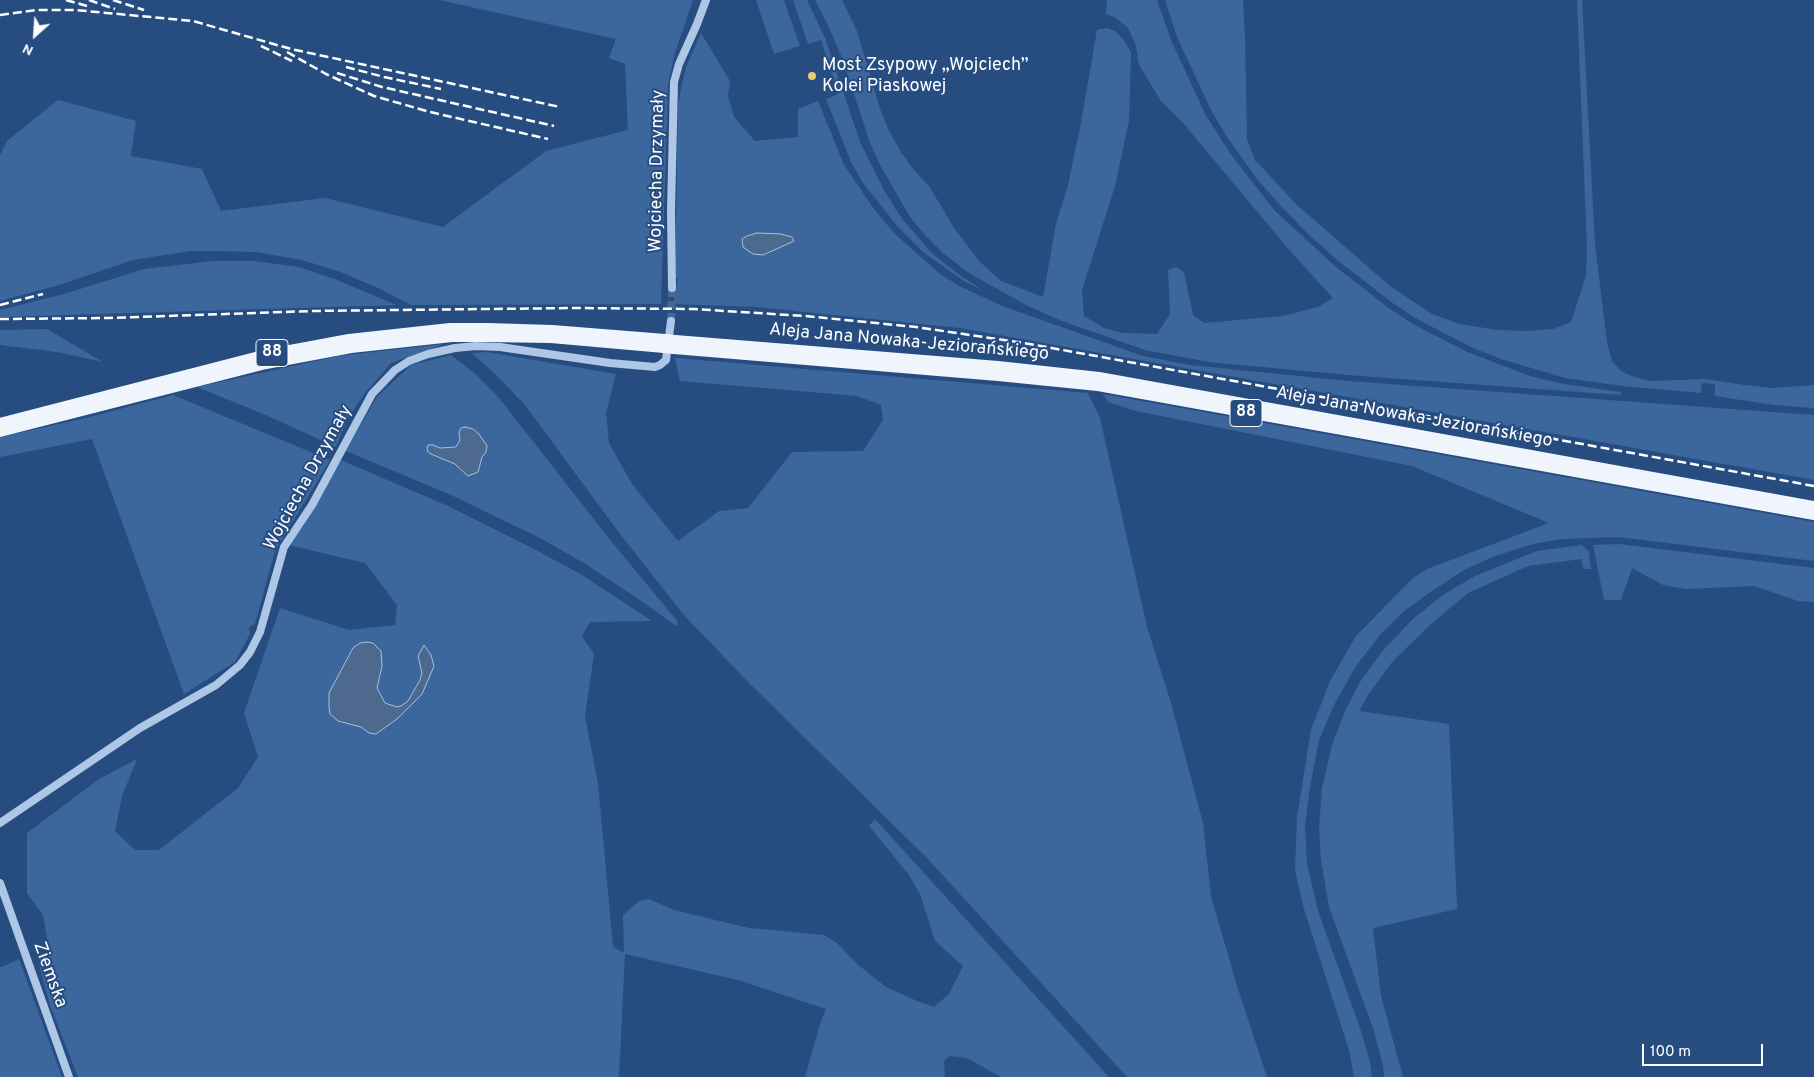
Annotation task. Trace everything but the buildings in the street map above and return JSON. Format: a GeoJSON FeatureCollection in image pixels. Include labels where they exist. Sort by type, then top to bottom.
{"type":"FeatureCollection","features":[{"type":"Feature","properties":{"kind":"main road","name":"Aleja Jana Nowaka-Jeziorańskiego"},"geometry":{"type":"LineString","coordinates":[[0,423],[263,355],[358,337],[450,328],[518,328],[1098,386],[1814,515]]}},
{"type":"Feature","properties":{"kind":"main road","name":"Aleja Jana Nowaka-Jeziorańskiego"},"geometry":{"type":"LineString","coordinates":[[0,432],[266,364],[351,348],[452,337],[551,338],[998,366],[1099,377],[1814,506]]}},
{"type":"Feature","properties":{"kind":"street","name":"Wojciecha Drzymały"},"geometry":{"type":"LineString","coordinates":[[672,288],[671,210],[674,82],[679,64],[706,0]]}},
{"type":"Feature","properties":{"kind":"street","name":"Wojciecha Drzymały"},"geometry":{"type":"LineString","coordinates":[[0,822],[140,728],[216,685],[231,674],[246,658],[260,632],[284,548],[312,505],[372,394],[395,370],[409,361],[428,354],[476,346],[500,347],[654,367],[664,363],[666,360],[670,321]]}},
{"type":"Feature","properties":{"kind":"street","name":"Ziemska"},"geometry":{"type":"LineString","coordinates":[[0,885],[69,1077]]}},
{"type":"Feature","properties":{"kind":"shaded area"},"geometry":{"type":"Polygon","coordinates":[[[439,0],[693,0],[675,53],[668,85],[661,304],[411,305],[338,271],[302,260],[256,252],[211,251],[190,251],[133,260],[59,285],[0,301],[0,155],[7,141],[58,100],[136,121],[131,156],[202,169],[221,211],[325,198],[443,227],[546,151],[628,130],[625,64],[609,58],[616,39],[439,0]]]}},
{"type":"Feature","properties":{"kind":"shaded area"},"geometry":{"type":"Polygon","coordinates":[[[756,0],[784,0],[800,46],[774,54],[756,0]]]}},
{"type":"Feature","properties":{"kind":"shaded area"},"geometry":{"type":"Polygon","coordinates":[[[793,0],[807,0],[825,38],[860,142],[884,190],[902,219],[933,254],[982,290],[964,281],[923,252],[898,227],[863,183],[851,162],[826,99],[838,94],[821,40],[808,44],[793,0]]]}},
{"type":"Feature","properties":{"kind":"shaded area"},"geometry":{"type":"Polygon","coordinates":[[[815,0],[842,0],[857,31],[879,106],[889,131],[913,169],[929,186],[954,228],[980,262],[1001,281],[1043,297],[1056,224],[1068,185],[1081,123],[1097,30],[1107,28],[1115,31],[1124,40],[1131,53],[1129,121],[1115,186],[1082,290],[1084,316],[1104,328],[1123,333],[1157,334],[1170,314],[1168,270],[1176,267],[1184,272],[1193,315],[1204,323],[1283,316],[1318,307],[1333,298],[1291,252],[1183,123],[1161,101],[1139,65],[1136,46],[1128,28],[1116,18],[1106,14],[1107,0],[1157,0],[1171,40],[1205,114],[1232,156],[1275,211],[1336,267],[1390,309],[1413,324],[1467,352],[1530,376],[1564,384],[1621,392],[1620,395],[1348,375],[1209,362],[1145,350],[1062,321],[1028,306],[969,273],[943,253],[910,217],[880,165],[870,143],[843,60],[815,0]]]}},
{"type":"Feature","properties":{"kind":"shaded area"},"geometry":{"type":"Polygon","coordinates":[[[1165,0],[1243,0],[1247,139],[1255,160],[1296,204],[1390,286],[1432,314],[1460,324],[1497,330],[1525,331],[1553,329],[1571,322],[1586,276],[1587,249],[1577,0],[1582,0],[1595,244],[1607,343],[1612,361],[1621,371],[1650,381],[1706,379],[1773,388],[1814,385],[1814,408],[1773,405],[1715,396],[1715,384],[1702,383],[1701,393],[1622,386],[1565,378],[1501,359],[1471,347],[1417,319],[1394,304],[1341,263],[1310,236],[1257,179],[1212,112],[1177,37],[1165,0]]]}},
{"type":"Feature","properties":{"kind":"shaded area"},"geometry":{"type":"Polygon","coordinates":[[[701,33],[730,81],[728,96],[734,117],[755,141],[798,137],[798,109],[818,101],[844,165],[874,209],[894,233],[940,274],[961,287],[1005,307],[1143,356],[1190,365],[1348,381],[1814,415],[1814,480],[960,328],[756,307],[673,304],[678,279],[675,278],[678,105],[687,65],[701,33]],[[771,233],[743,237],[741,242],[788,236],[771,233]]]}},
{"type":"Feature","properties":{"kind":"shaded area"},"geometry":{"type":"Polygon","coordinates":[[[757,233],[781,234],[792,237],[794,241],[763,255],[753,254],[743,247],[742,239],[757,233]]]}},
{"type":"Feature","properties":{"kind":"shaded area"},"geometry":{"type":"Polygon","coordinates":[[[212,261],[254,261],[299,267],[337,280],[396,305],[0,317],[0,310],[64,294],[144,269],[212,261]]]}},
{"type":"Feature","properties":{"kind":"shaded area"},"geometry":{"type":"Polygon","coordinates":[[[47,329],[103,362],[57,352],[0,345],[0,330],[47,329]]]}},
{"type":"Feature","properties":{"kind":"shaded area"},"geometry":{"type":"Polygon","coordinates":[[[444,344],[391,363],[365,393],[347,420],[336,447],[268,416],[197,387],[338,356],[444,344]]]}},
{"type":"Feature","properties":{"kind":"shaded area"},"geometry":{"type":"Polygon","coordinates":[[[487,352],[616,374],[606,413],[609,443],[632,484],[678,541],[719,511],[748,508],[792,452],[863,451],[883,420],[881,405],[857,396],[680,381],[675,358],[1088,393],[1100,418],[1147,627],[1171,703],[1203,823],[1211,896],[1237,986],[1267,1077],[1127,1077],[927,858],[747,681],[683,614],[620,534],[525,405],[472,353],[487,352]]]}},
{"type":"Feature","properties":{"kind":"shaded area"},"geometry":{"type":"Polygon","coordinates":[[[451,355],[474,373],[499,398],[611,541],[678,622],[676,626],[587,565],[542,539],[451,495],[346,451],[376,398],[411,365],[451,355]]]}},
{"type":"Feature","properties":{"kind":"shaded area"},"geometry":{"type":"Polygon","coordinates":[[[1103,394],[1814,522],[1814,561],[1618,537],[1563,539],[1537,543],[1495,556],[1464,570],[1403,612],[1380,635],[1356,666],[1334,705],[1319,740],[1305,826],[1307,864],[1318,911],[1360,1028],[1370,1062],[1372,1077],[1354,1077],[1349,1050],[1304,909],[1295,871],[1297,817],[1311,730],[1330,681],[1356,636],[1413,578],[1427,569],[1549,523],[1412,466],[1136,411],[1108,402],[1103,394]]]}},
{"type":"Feature","properties":{"kind":"shaded area"},"geometry":{"type":"Polygon","coordinates":[[[173,395],[330,460],[275,551],[255,624],[249,627],[250,634],[235,662],[184,694],[92,439],[0,457],[0,437],[86,418],[173,395]]]}},
{"type":"Feature","properties":{"kind":"shaded area"},"geometry":{"type":"Polygon","coordinates":[[[461,428],[473,429],[479,434],[487,446],[478,472],[468,476],[455,464],[428,452],[427,448],[428,445],[440,448],[456,447],[460,440],[459,432],[461,428]]]}},
{"type":"Feature","properties":{"kind":"shaded area"},"geometry":{"type":"Polygon","coordinates":[[[341,460],[448,506],[536,550],[582,575],[652,621],[590,622],[582,636],[594,654],[585,716],[598,784],[613,947],[624,953],[623,915],[639,901],[649,899],[674,910],[749,928],[824,935],[837,943],[857,964],[886,987],[934,1007],[949,994],[963,966],[935,941],[920,894],[909,875],[869,826],[875,819],[1109,1077],[1001,1077],[967,1058],[949,1056],[944,1061],[945,1077],[805,1077],[826,1009],[738,980],[625,954],[619,1077],[78,1077],[50,1005],[39,965],[49,949],[43,915],[27,893],[27,833],[99,779],[137,759],[122,796],[115,831],[135,850],[159,850],[238,788],[258,757],[244,713],[280,608],[349,630],[395,625],[397,605],[365,563],[289,545],[303,527],[341,460]],[[353,648],[329,693],[330,714],[338,721],[361,727],[369,733],[376,734],[397,719],[434,666],[418,656],[422,673],[420,680],[408,701],[397,707],[385,703],[377,688],[381,674],[353,648]]]}},
{"type":"Feature","properties":{"kind":"shaded area"},"geometry":{"type":"Polygon","coordinates":[[[1619,544],[1814,568],[1814,602],[1798,601],[1754,586],[1686,589],[1663,585],[1632,568],[1621,600],[1604,600],[1593,545],[1619,544]]]}},
{"type":"Feature","properties":{"kind":"shaded area"},"geometry":{"type":"Polygon","coordinates":[[[1582,545],[1589,552],[1591,569],[1584,569],[1581,559],[1528,566],[1468,593],[1432,623],[1392,662],[1359,711],[1449,724],[1457,909],[1373,928],[1381,996],[1403,1077],[1384,1077],[1374,1031],[1329,907],[1321,860],[1319,829],[1322,788],[1332,745],[1346,709],[1360,682],[1384,649],[1415,617],[1443,595],[1475,576],[1537,551],[1582,545]]]}},
{"type":"Feature","properties":{"kind":"shaded area"},"geometry":{"type":"Polygon","coordinates":[[[360,643],[373,643],[381,651],[382,666],[377,688],[385,703],[397,707],[408,701],[422,673],[418,656],[424,645],[431,655],[434,666],[422,694],[397,719],[376,734],[369,733],[361,727],[338,721],[330,714],[329,707],[329,693],[353,648],[360,643]]]}},
{"type":"Feature","properties":{"kind":"shaded area"},"geometry":{"type":"Polygon","coordinates":[[[19,959],[62,1077],[0,1077],[0,967],[19,959]]]}},
{"type":"Feature","properties":{"kind":"tunnel"},"geometry":{"type":"LineString","coordinates":[[671,321],[672,288]]}},
{"type":"Feature","properties":{"kind":"railway"},"geometry":{"type":"LineString","coordinates":[[66,0],[87,6]]}},
{"type":"Feature","properties":{"kind":"railway"},"geometry":{"type":"LineString","coordinates":[[89,0],[115,9]]}},
{"type":"Feature","properties":{"kind":"railway"},"geometry":{"type":"LineString","coordinates":[[113,0],[144,10]]}},
{"type":"Feature","properties":{"kind":"railway"},"geometry":{"type":"LineString","coordinates":[[0,15],[36,10],[75,10],[193,21],[291,49],[560,107]]}},
{"type":"Feature","properties":{"kind":"railway"},"geometry":{"type":"LineString","coordinates":[[261,46],[292,61]]}},
{"type":"Feature","properties":{"kind":"railway"},"geometry":{"type":"LineString","coordinates":[[287,52],[326,74],[374,96],[430,112],[548,139]]}},
{"type":"Feature","properties":{"kind":"railway"},"geometry":{"type":"LineString","coordinates":[[346,67],[441,89]]}},
{"type":"Feature","properties":{"kind":"railway"},"geometry":{"type":"LineString","coordinates":[[337,73],[382,87],[554,126]]}},
{"type":"Feature","properties":{"kind":"railway"},"geometry":{"type":"LineString","coordinates":[[0,305],[43,294]]}},
{"type":"Feature","properties":{"kind":"railway"},"geometry":{"type":"LineString","coordinates":[[0,319],[109,318],[312,311],[575,308],[694,309],[805,316],[916,327],[1024,343],[1814,486]]}},
{"type":"Feature","properties":{"kind":"place","name":"Most Zsypowy „Wojciech” Kolei Piaskowej"},"geometry":{"type":"Point","coordinates":[812,76]}}]}
